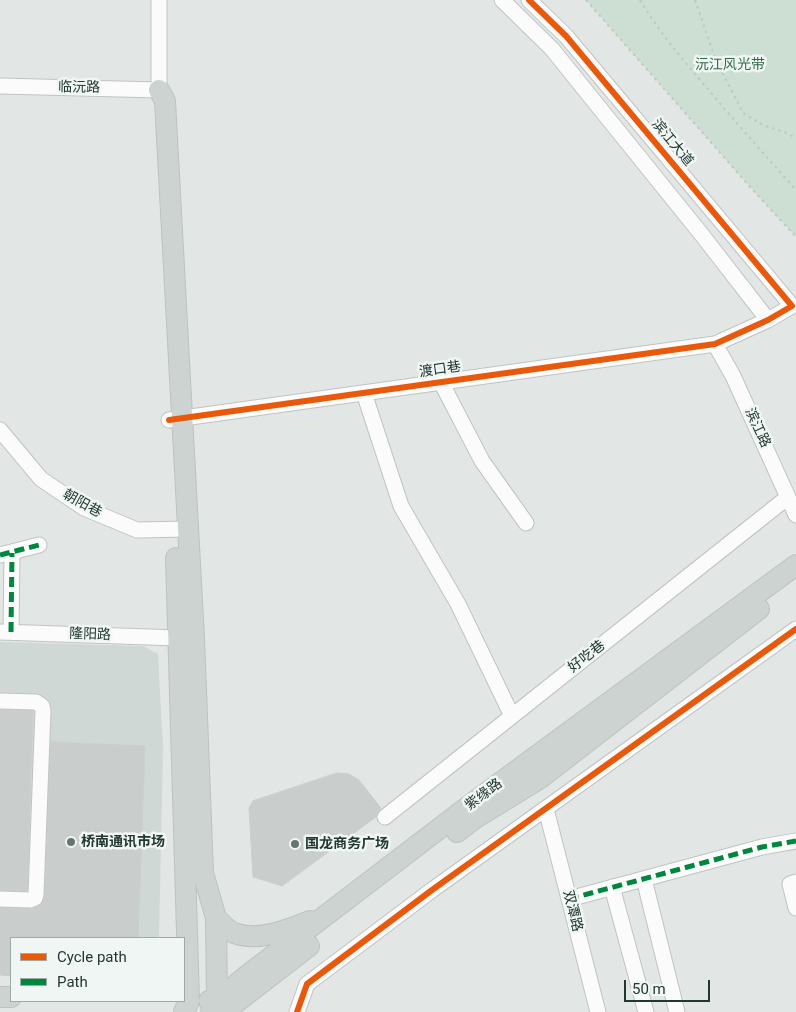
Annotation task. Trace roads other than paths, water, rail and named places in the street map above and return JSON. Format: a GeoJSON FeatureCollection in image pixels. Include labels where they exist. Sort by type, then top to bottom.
{"type":"FeatureCollection","features":[{"type":"Feature","properties":{"kind":"main road"},"geometry":{"type":"LineString","coordinates":[[159,90],[154,101],[176,420],[203,873],[216,918],[217,1008],[184,1005]]}},
{"type":"Feature","properties":{"kind":"main road"},"geometry":{"type":"LineString","coordinates":[[181,529],[179,638],[186,943],[185,974]]}},
{"type":"Feature","properties":{"kind":"main road"},"geometry":{"type":"LineString","coordinates":[[787,582],[796,565]]}},
{"type":"Feature","properties":{"kind":"main road","name":"紫缘路"},"geometry":{"type":"LineString","coordinates":[[217,1008],[245,977],[482,796],[787,582]]}},
{"type":"Feature","properties":{"kind":"main road","name":"紫缘路"},"geometry":{"type":"LineString","coordinates":[[217,1008],[259,984],[474,819],[539,779],[787,582]]}},
{"type":"Feature","properties":{"kind":"main road"},"geometry":{"type":"LineString","coordinates":[[216,918],[232,932],[245,935],[270,934],[296,927],[330,912]]}},
{"type":"Feature","properties":{"kind":"main road"},"geometry":{"type":"LineString","coordinates":[[247,1012],[259,984]]}},
{"type":"Feature","properties":{"kind":"street"},"geometry":{"type":"LineString","coordinates":[[159,0],[159,90]]}},
{"type":"Feature","properties":{"kind":"street"},"geometry":{"type":"LineString","coordinates":[[502,0],[552,49],[768,320]]}},
{"type":"Feature","properties":{"kind":"street","name":"滨江大道"},"geometry":{"type":"LineString","coordinates":[[529,0],[566,36],[792,306]]}},
{"type":"Feature","properties":{"kind":"street","name":"临沅路"},"geometry":{"type":"LineString","coordinates":[[0,86],[159,90]]}},
{"type":"Feature","properties":{"kind":"street","name":"渡口巷"},"geometry":{"type":"LineString","coordinates":[[176,420],[715,344],[768,320],[792,306]]}},
{"type":"Feature","properties":{"kind":"street","name":"滨江路"},"geometry":{"type":"LineString","coordinates":[[715,344],[733,376],[796,515]]}},
{"type":"Feature","properties":{"kind":"street"},"geometry":{"type":"LineString","coordinates":[[441,382],[482,461],[526,523]]}},
{"type":"Feature","properties":{"kind":"street"},"geometry":{"type":"LineString","coordinates":[[364,393],[401,506],[458,604],[512,716]]}},
{"type":"Feature","properties":{"kind":"street","name":"朝阳巷"},"geometry":{"type":"LineString","coordinates":[[0,430],[40,479],[84,508],[137,530],[181,529]]}},
{"type":"Feature","properties":{"kind":"street","name":"好吃巷"},"geometry":{"type":"LineString","coordinates":[[385,817],[788,497]]}},
{"type":"Feature","properties":{"kind":"street"},"geometry":{"type":"LineString","coordinates":[[5,632],[6,554],[39,545]]}},
{"type":"Feature","properties":{"kind":"street"},"geometry":{"type":"LineString","coordinates":[[297,1012],[307,984],[432,890],[796,629]]}},
{"type":"Feature","properties":{"kind":"street","name":"隆阳路"},"geometry":{"type":"LineString","coordinates":[[5,632],[179,638]]}},
{"type":"Feature","properties":{"kind":"street"},"geometry":{"type":"LineString","coordinates":[[0,701],[36,702],[42,706],[43,711],[36,894],[35,898],[30,900],[0,899]]}},
{"type":"Feature","properties":{"kind":"street","name":"双潭路"},"geometry":{"type":"LineString","coordinates":[[546,809],[598,1012]]}},
{"type":"Feature","properties":{"kind":"street"},"geometry":{"type":"LineString","coordinates":[[569,899],[762,847],[796,841]]}},
{"type":"Feature","properties":{"kind":"street"},"geometry":{"type":"LineString","coordinates":[[644,879],[677,1012]]}},
{"type":"Feature","properties":{"kind":"street"},"geometry":{"type":"LineString","coordinates":[[796,882],[790,884],[796,908]]}},
{"type":"Feature","properties":{"kind":"street"},"geometry":{"type":"LineString","coordinates":[[612,887],[646,1012]]}},
{"type":"Feature","properties":{"kind":"place","name":"桥南通讯市场"},"geometry":{"type":"Point","coordinates":[71,842]}},
{"type":"Feature","properties":{"kind":"place","name":"国龙商务广场"},"geometry":{"type":"Point","coordinates":[295,844]}},
{"type":"Feature","properties":{"kind":"park label","name":"沅江风光带"},"geometry":{"type":"Point","coordinates":[730,65]}}]}
